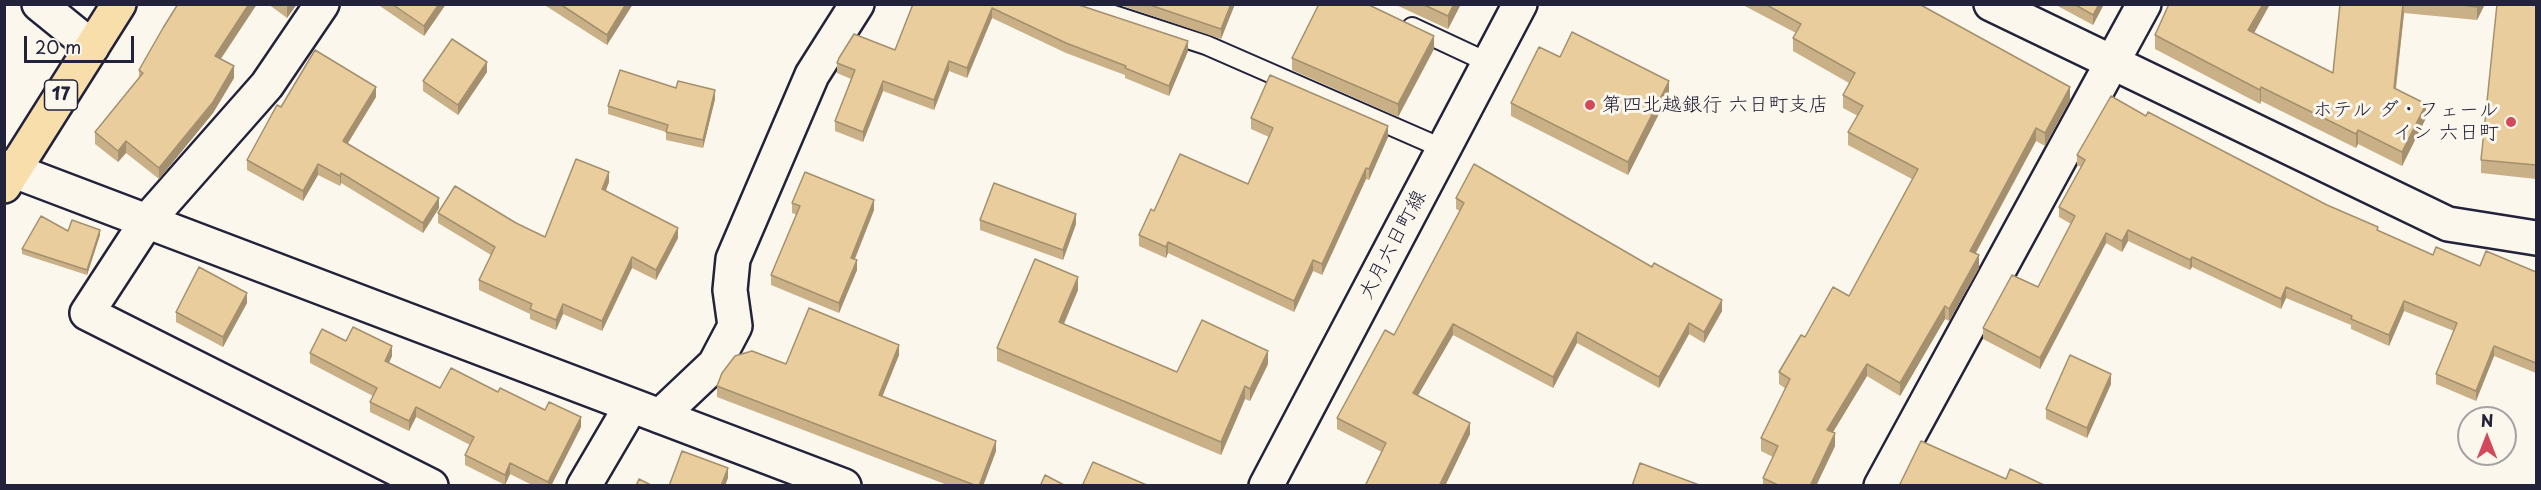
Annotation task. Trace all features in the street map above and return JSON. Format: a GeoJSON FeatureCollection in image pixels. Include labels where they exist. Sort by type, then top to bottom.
{"type":"FeatureCollection","features":[{"type":"Feature","properties":{"kind":"highway","name":"17"},"geometry":{"type":"LineString","coordinates":[[8,175],[118,4]]}},
{"type":"Feature","properties":{"kind":"street"},"geometry":{"type":"LineString","coordinates":[[39,4],[92,47]]}},
{"type":"Feature","properties":{"kind":"street"},"geometry":{"type":"LineString","coordinates":[[322,4],[267,85],[147,221],[87,313],[431,486]]}},
{"type":"Feature","properties":{"kind":"street"},"geometry":{"type":"LineString","coordinates":[[584,486],[645,411],[715,364],[735,326],[730,290],[733,260],[812,75],[857,4]]}},
{"type":"Feature","properties":{"kind":"street","name":"大月六日町線"},"geometry":{"type":"LineString","coordinates":[[1266,486],[1520,4]]}},
{"type":"Feature","properties":{"kind":"street"},"geometry":{"type":"LineString","coordinates":[[1991,4],[2448,224],[2536,238]]}},
{"type":"Feature","properties":{"kind":"street"},"geometry":{"type":"LineString","coordinates":[[1881,486],[2144,4]]}},
{"type":"Feature","properties":{"kind":"street"},"geometry":{"type":"LineString","coordinates":[[8,175],[147,221],[844,486]]}},
{"type":"Feature","properties":{"kind":"lane"},"geometry":{"type":"LineString","coordinates":[[1080,4],[1206,45],[1444,149]]}},
{"type":"Feature","properties":{"kind":"lane"},"geometry":{"type":"LineString","coordinates":[[1396,19],[1489,63]]}},
{"type":"Feature","properties":{"kind":"building"},"geometry":{"type":"Polygon","coordinates":[[[178,4],[249,4],[215,56],[234,66],[213,102],[159,168],[126,141],[118,151],[95,132],[143,73],[139,70],[178,4]]]}},
{"type":"Feature","properties":{"kind":"building"},"geometry":{"type":"Polygon","coordinates":[[[392,4],[439,4],[424,26],[392,4]]]}},
{"type":"Feature","properties":{"kind":"building"},"geometry":{"type":"Polygon","coordinates":[[[560,4],[626,4],[607,35],[560,4]]]}},
{"type":"Feature","properties":{"kind":"building"},"geometry":{"type":"Polygon","coordinates":[[[913,4],[1076,4],[1188,41],[1169,86],[1125,68],[1126,66],[1066,43],[992,8],[967,68],[949,61],[934,100],[883,81],[863,132],[835,121],[855,70],[837,63],[854,34],[895,50],[913,4]]]}},
{"type":"Feature","properties":{"kind":"building"},"geometry":{"type":"Polygon","coordinates":[[[1147,4],[1231,4],[1221,29],[1147,4]]]}},
{"type":"Feature","properties":{"kind":"building"},"geometry":{"type":"Polygon","coordinates":[[[1319,4],[1367,4],[1434,36],[1398,104],[1292,58],[1319,4]]]}},
{"type":"Feature","properties":{"kind":"building"},"geometry":{"type":"Polygon","coordinates":[[[1422,4],[1454,4],[1448,16],[1422,4]]]}},
{"type":"Feature","properties":{"kind":"building"},"geometry":{"type":"Polygon","coordinates":[[[1765,4],[1919,4],[2070,87],[2045,133],[2036,128],[1970,251],[1979,255],[1949,309],[1945,306],[1900,383],[1867,364],[1827,430],[1835,433],[1810,486],[1780,486],[1763,478],[1778,446],[1761,438],[1790,379],[1779,372],[1801,335],[1805,337],[1833,287],[1849,296],[1918,169],[1848,132],[1863,106],[1843,95],[1855,73],[1793,38],[1801,24],[1765,4]]]}},
{"type":"Feature","properties":{"kind":"building"},"geometry":{"type":"Polygon","coordinates":[[[2074,4],[2099,4],[2093,15],[2074,4]]]}},
{"type":"Feature","properties":{"kind":"building"},"geometry":{"type":"Polygon","coordinates":[[[2169,4],[2263,4],[2248,30],[2333,73],[2340,4],[2403,4],[2394,88],[2426,104],[2402,152],[2358,130],[2356,134],[2261,87],[2260,90],[2155,35],[2169,4]]]}},
{"type":"Feature","properties":{"kind":"building"},"geometry":{"type":"Polygon","coordinates":[[[2455,4],[2478,4],[2477,7],[2455,4]]]}},
{"type":"Feature","properties":{"kind":"building"},"geometry":{"type":"Polygon","coordinates":[[[2497,4],[2536,4],[2536,165],[2481,160],[2497,4]]]}},
{"type":"Feature","properties":{"kind":"building","name":"第四北越銀行 六日町支店"},"geometry":{"type":"Polygon","coordinates":[[[1572,32],[1669,81],[1628,162],[1511,103],[1539,47],[1560,57],[1572,32]]]}},
{"type":"Feature","properties":{"kind":"building"},"geometry":{"type":"Polygon","coordinates":[[[452,39],[487,62],[458,105],[423,81],[452,39]]]}},
{"type":"Feature","properties":{"kind":"building"},"geometry":{"type":"Polygon","coordinates":[[[315,50],[376,87],[343,141],[439,198],[423,223],[341,173],[340,176],[318,164],[303,191],[247,160],[277,105],[281,107],[315,50]]]}},
{"type":"Feature","properties":{"kind":"building"},"geometry":{"type":"Polygon","coordinates":[[[620,70],[676,88],[678,81],[715,90],[703,140],[666,132],[668,125],[608,106],[620,70]]]}},
{"type":"Feature","properties":{"kind":"building"},"geometry":{"type":"Polygon","coordinates":[[[1270,75],[1388,126],[1322,264],[1313,260],[1294,301],[1168,242],[1166,247],[1139,235],[1151,209],[1154,211],[1180,154],[1248,184],[1273,128],[1251,118],[1270,75]]]}},
{"type":"Feature","properties":{"kind":"building"},"geometry":{"type":"Polygon","coordinates":[[[2111,96],[2146,116],[2148,112],[2327,205],[2378,227],[2377,230],[2433,255],[2436,247],[2480,266],[2486,251],[2536,272],[2536,363],[2494,346],[2476,391],[2436,374],[2457,323],[2404,301],[2389,335],[2286,287],[2281,299],[2192,257],[2190,260],[2128,230],[2122,241],[2106,233],[2040,358],[1983,328],[2012,275],[2038,287],[2075,216],[2059,207],[2085,160],[2077,155],[2111,96]]]}},
{"type":"Feature","properties":{"kind":"building"},"geometry":{"type":"Polygon","coordinates":[[[576,159],[609,172],[602,189],[678,228],[656,270],[632,257],[602,321],[563,304],[556,320],[530,309],[532,304],[479,280],[495,247],[438,213],[455,186],[516,223],[545,237],[576,159]]]}},
{"type":"Feature","properties":{"kind":"building"},"geometry":{"type":"Polygon","coordinates":[[[1474,164],[1652,267],[1654,263],[1722,300],[1704,332],[1689,323],[1659,377],[1577,332],[1553,377],[1453,324],[1413,393],[1470,423],[1439,486],[1365,486],[1386,443],[1337,418],[1385,330],[1394,335],[1464,203],[1456,198],[1474,164]]]}},
{"type":"Feature","properties":{"kind":"building"},"geometry":{"type":"Polygon","coordinates":[[[805,172],[874,200],[851,258],[857,260],[839,303],[771,275],[800,206],[792,203],[805,172]]]}},
{"type":"Feature","properties":{"kind":"building"},"geometry":{"type":"Polygon","coordinates":[[[994,183],[1076,214],[1063,250],[980,220],[994,183]]]}},
{"type":"Feature","properties":{"kind":"building"},"geometry":{"type":"Polygon","coordinates":[[[41,216],[68,231],[72,220],[100,230],[87,270],[22,249],[41,216]]]}},
{"type":"Feature","properties":{"kind":"building"},"geometry":{"type":"Polygon","coordinates":[[[1035,259],[1078,277],[1059,322],[1177,372],[1202,320],[1268,351],[1250,389],[1245,386],[1221,442],[997,348],[1035,259]]]}},
{"type":"Feature","properties":{"kind":"building"},"geometry":{"type":"Polygon","coordinates":[[[199,267],[247,293],[223,337],[176,312],[199,267]]]}},
{"type":"Feature","properties":{"kind":"building"},"geometry":{"type":"Polygon","coordinates":[[[809,308],[899,345],[879,395],[996,441],[979,486],[717,386],[722,373],[735,356],[752,351],[786,364],[809,308]]]}},
{"type":"Feature","properties":{"kind":"building"},"geometry":{"type":"Polygon","coordinates":[[[353,327],[392,346],[385,361],[440,388],[451,368],[498,392],[500,388],[545,410],[549,402],[581,417],[548,482],[510,463],[505,475],[465,455],[474,437],[416,407],[409,421],[370,402],[377,388],[310,353],[322,329],[346,341],[353,327]]]}},
{"type":"Feature","properties":{"kind":"building"},"geometry":{"type":"Polygon","coordinates":[[[2070,355],[2111,374],[2087,428],[2046,409],[2070,355]]]}},
{"type":"Feature","properties":{"kind":"building"},"geometry":{"type":"Polygon","coordinates":[[[1921,441],[2006,479],[2010,469],[2046,486],[1899,486],[1921,441]]]}},
{"type":"Feature","properties":{"kind":"building"},"geometry":{"type":"Polygon","coordinates":[[[682,451],[728,468],[721,486],[669,486],[682,451]]]}},
{"type":"Feature","properties":{"kind":"building"},"geometry":{"type":"Polygon","coordinates":[[[1093,462],[1149,486],[1082,486],[1093,462]]]}},
{"type":"Feature","properties":{"kind":"building"},"geometry":{"type":"Polygon","coordinates":[[[1640,463],[1702,486],[1632,486],[1640,463]]]}},
{"type":"Feature","properties":{"kind":"building"},"geometry":{"type":"Polygon","coordinates":[[[1045,475],[1066,486],[1040,486],[1045,475]]]}},
{"type":"Feature","properties":{"kind":"building"},"geometry":{"type":"Polygon","coordinates":[[[639,479],[653,486],[636,486],[639,479]]]}},
{"type":"Feature","properties":{"kind":"place","name":"第四北越銀行 六日町支店"},"geometry":{"type":"Point","coordinates":[1590,105]}},
{"type":"Feature","properties":{"kind":"place","name":"ホテル ダ・フェール イン 六日町"},"geometry":{"type":"Point","coordinates":[2511,122]}}]}
